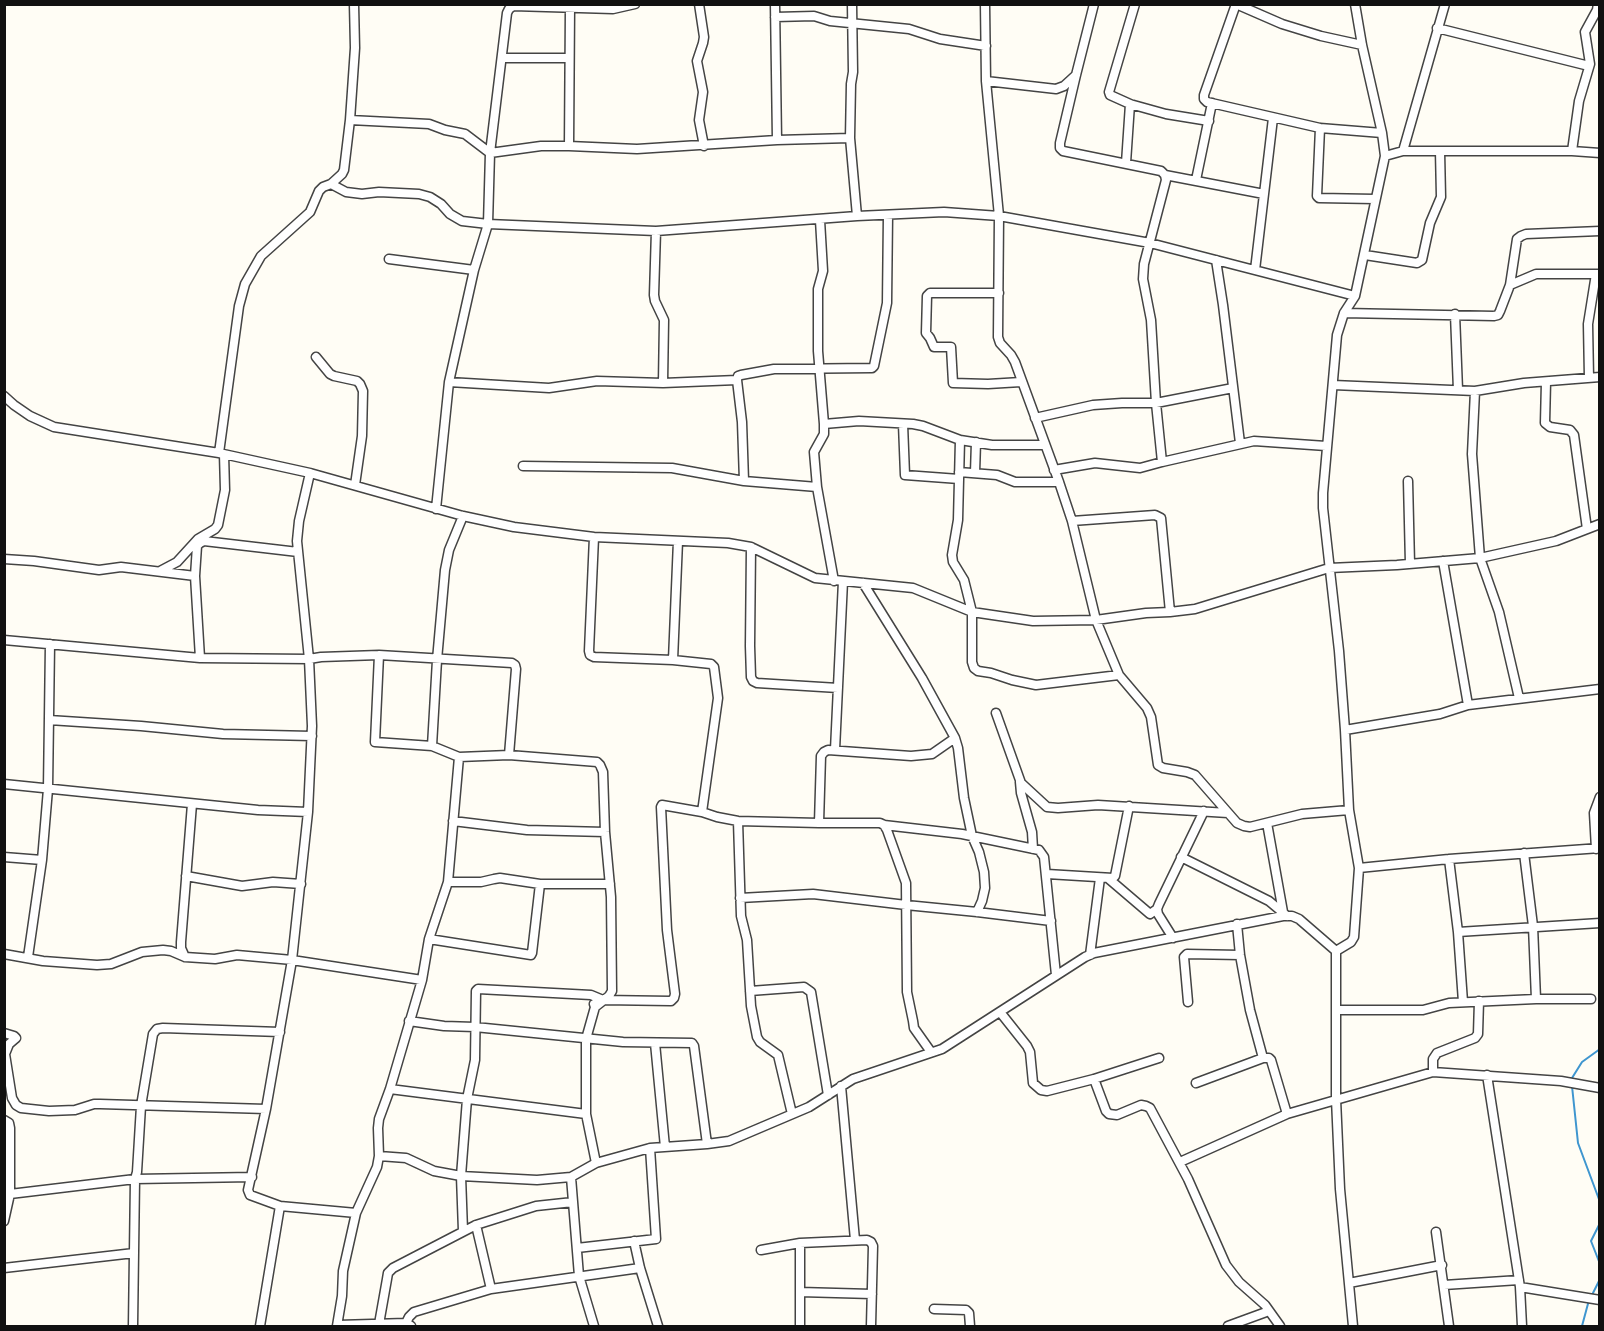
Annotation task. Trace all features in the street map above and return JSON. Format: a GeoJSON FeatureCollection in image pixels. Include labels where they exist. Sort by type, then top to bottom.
{"type":"FeatureCollection","features":[{"type":"Feature","properties":{"kind":"street"},"geometry":{"type":"LineString","coordinates":[[157,572],[177,562],[198,539],[218,525],[225,490],[222,453],[239,306],[245,284],[261,256],[310,212],[319,191],[331,184],[344,170],[350,120],[354,4]]}},
{"type":"Feature","properties":{"kind":"street"},"geometry":{"type":"LineString","coordinates":[[436,509],[449,382],[474,270],[488,224],[490,153],[507,13],[513,6],[570,8],[635,4]]}},
{"type":"Feature","properties":{"kind":"street"},"geometry":{"type":"LineString","coordinates":[[699,4],[704,37],[697,61],[703,92],[699,120],[704,146]]}},
{"type":"Feature","properties":{"kind":"street"},"geometry":{"type":"LineString","coordinates":[[775,4],[777,140]]}},
{"type":"Feature","properties":{"kind":"street"},"geometry":{"type":"LineString","coordinates":[[852,4],[853,72],[850,138],[857,216]]}},
{"type":"Feature","properties":{"kind":"street"},"geometry":{"type":"LineString","coordinates":[[985,4],[986,81],[999,216],[998,337],[1000,343],[1011,355],[1059,482],[1072,521],[1096,620],[1119,675],[1147,708],[1151,717],[1158,765],[1195,775],[1237,823],[1244,826],[1251,827],[1302,814],[1349,810]]}},
{"type":"Feature","properties":{"kind":"street"},"geometry":{"type":"LineString","coordinates":[[1094,4],[1060,148],[1064,151],[1161,171],[1165,175],[1264,194]]}},
{"type":"Feature","properties":{"kind":"street"},"geometry":{"type":"LineString","coordinates":[[1135,4],[1109,92],[1112,97],[1166,114],[1209,121]]}},
{"type":"Feature","properties":{"kind":"street"},"geometry":{"type":"LineString","coordinates":[[1362,45],[1282,24],[1236,4],[1204,99],[1207,102],[1320,128],[1382,133]]}},
{"type":"Feature","properties":{"kind":"street"},"geometry":{"type":"LineString","coordinates":[[1336,951],[1351,942],[1354,937],[1359,868],[1349,810],[1345,730],[1323,508],[1326,446],[1337,335],[1344,313],[1355,296],[1385,156],[1355,4]]}},
{"type":"Feature","properties":{"kind":"street"},"geometry":{"type":"LineString","coordinates":[[1402,151],[1445,4]]}},
{"type":"Feature","properties":{"kind":"street"},"geometry":{"type":"LineString","coordinates":[[1572,151],[1578,106],[1590,64],[1585,32],[1598,4]]}},
{"type":"Feature","properties":{"kind":"street"},"geometry":{"type":"LineString","coordinates":[[569,146],[570,8]]}},
{"type":"Feature","properties":{"kind":"street"},"geometry":{"type":"LineString","coordinates":[[775,17],[814,15],[830,21],[909,29],[940,39],[986,46]]}},
{"type":"Feature","properties":{"kind":"street"},"geometry":{"type":"LineString","coordinates":[[1437,28],[1589,66]]}},
{"type":"Feature","properties":{"kind":"street"},"geometry":{"type":"LineString","coordinates":[[503,58],[569,58]]}},
{"type":"Feature","properties":{"kind":"street"},"geometry":{"type":"LineString","coordinates":[[986,81],[1056,88],[1064,86],[1076,75]]}},
{"type":"Feature","properties":{"kind":"street"},"geometry":{"type":"LineString","coordinates":[[1196,180],[1212,103]]}},
{"type":"Feature","properties":{"kind":"street"},"geometry":{"type":"LineString","coordinates":[[1126,163],[1130,104]]}},
{"type":"Feature","properties":{"kind":"street"},"geometry":{"type":"LineString","coordinates":[[1255,270],[1273,118]]}},
{"type":"Feature","properties":{"kind":"street"},"geometry":{"type":"LineString","coordinates":[[350,120],[429,124],[465,134],[490,153],[541,146],[637,149],[850,138]]}},
{"type":"Feature","properties":{"kind":"street"},"geometry":{"type":"LineString","coordinates":[[1320,128],[1317,196],[1319,198],[1375,199]]}},
{"type":"Feature","properties":{"kind":"street"},"geometry":{"type":"LineString","coordinates":[[1385,156],[1402,151],[1599,153]]}},
{"type":"Feature","properties":{"kind":"street"},"geometry":{"type":"LineString","coordinates":[[1365,255],[1417,263],[1422,260],[1430,223],[1441,197],[1440,151]]}},
{"type":"Feature","properties":{"kind":"street"},"geometry":{"type":"LineString","coordinates":[[1162,462],[1151,320],[1143,279],[1144,264],[1166,180],[1165,175]]}},
{"type":"Feature","properties":{"kind":"street"},"geometry":{"type":"LineString","coordinates":[[331,184],[346,192],[362,194],[379,192],[419,194],[430,197],[462,221],[488,224],[656,231],[888,214],[960,212],[999,216],[1150,243],[1355,296]]}},
{"type":"Feature","properties":{"kind":"street"},"geometry":{"type":"LineString","coordinates":[[744,481],[738,376],[771,370],[869,368],[874,366],[887,303],[888,214]]}},
{"type":"Feature","properties":{"kind":"street"},"geometry":{"type":"LineString","coordinates":[[820,220],[823,271],[818,289],[818,351],[824,434],[814,452],[817,487],[838,581],[838,687],[835,750]]}},
{"type":"Feature","properties":{"kind":"street"},"geometry":{"type":"LineString","coordinates":[[656,231],[654,295],[664,320],[663,383]]}},
{"type":"Feature","properties":{"kind":"street"},"geometry":{"type":"LineString","coordinates":[[1344,313],[1498,315],[1510,285],[1517,239],[1526,234],[1599,231]]}},
{"type":"Feature","properties":{"kind":"street"},"geometry":{"type":"LineString","coordinates":[[389,259],[474,270]]}},
{"type":"Feature","properties":{"kind":"street"},"geometry":{"type":"LineString","coordinates":[[1216,260],[1240,443]]}},
{"type":"Feature","properties":{"kind":"street"},"geometry":{"type":"LineString","coordinates":[[1510,285],[1536,274],[1598,274],[1588,324],[1589,378]]}},
{"type":"Feature","properties":{"kind":"street"},"geometry":{"type":"LineString","coordinates":[[999,293],[930,293],[927,296],[926,333],[934,347],[951,346],[953,383],[1021,382]]}},
{"type":"Feature","properties":{"kind":"street"},"geometry":{"type":"LineString","coordinates":[[1455,314],[1458,390]]}},
{"type":"Feature","properties":{"kind":"street"},"geometry":{"type":"LineString","coordinates":[[316,357],[330,374],[357,381],[363,391],[362,436],[356,485]]}},
{"type":"Feature","properties":{"kind":"street"},"geometry":{"type":"LineString","coordinates":[[1333,385],[1475,391],[1524,383],[1599,377]]}},
{"type":"Feature","properties":{"kind":"street"},"geometry":{"type":"LineString","coordinates":[[449,382],[549,388],[597,381],[663,383],[737,380]]}},
{"type":"Feature","properties":{"kind":"street"},"geometry":{"type":"LineString","coordinates":[[1546,382],[1545,423],[1550,427],[1570,430],[1574,435],[1587,530]]}},
{"type":"Feature","properties":{"kind":"street"},"geometry":{"type":"LineString","coordinates":[[1035,418],[1093,405],[1156,403],[1233,388]]}},
{"type":"Feature","properties":{"kind":"street"},"geometry":{"type":"LineString","coordinates":[[1475,391],[1472,454],[1480,558],[1498,612],[1519,698]]}},
{"type":"Feature","properties":{"kind":"street"},"geometry":{"type":"LineString","coordinates":[[4,396],[30,416],[54,427],[222,453],[310,473],[436,509],[514,527],[594,537],[728,543],[751,547],[815,578],[918,589],[972,612],[1042,622],[1096,620],[1195,609],[1329,568],[1480,558],[1556,541],[1599,524]]}},
{"type":"Feature","properties":{"kind":"street"},"geometry":{"type":"LineString","coordinates":[[824,424],[859,421],[903,424],[923,426],[960,440],[999,445],[1046,445]]}},
{"type":"Feature","properties":{"kind":"street"},"geometry":{"type":"LineString","coordinates":[[903,424],[905,475],[975,473],[997,475],[1015,482],[1059,482]]}},
{"type":"Feature","properties":{"kind":"street"},"geometry":{"type":"LineString","coordinates":[[960,440],[958,520],[952,555],[964,580],[972,612],[972,662],[978,671],[1036,685],[1119,675]]}},
{"type":"Feature","properties":{"kind":"street"},"geometry":{"type":"LineString","coordinates":[[1054,470],[1095,464],[1140,468],[1254,441],[1326,446]]}},
{"type":"Feature","properties":{"kind":"street"},"geometry":{"type":"LineString","coordinates":[[975,473],[976,442]]}},
{"type":"Feature","properties":{"kind":"street"},"geometry":{"type":"LineString","coordinates":[[523,466],[672,468],[744,481],[817,487]]}},
{"type":"Feature","properties":{"kind":"street"},"geometry":{"type":"LineString","coordinates":[[310,473],[299,521],[298,552],[309,659],[312,736],[308,812],[292,960],[266,1109],[248,1190],[250,1195],[280,1206],[356,1213]]}},
{"type":"Feature","properties":{"kind":"street"},"geometry":{"type":"LineString","coordinates":[[1408,481],[1410,564]]}},
{"type":"Feature","properties":{"kind":"street"},"geometry":{"type":"LineString","coordinates":[[1072,521],[1155,515],[1161,518],[1170,612]]}},
{"type":"Feature","properties":{"kind":"street"},"geometry":{"type":"LineString","coordinates":[[432,746],[437,660],[447,560],[463,516]]}},
{"type":"Feature","properties":{"kind":"street"},"geometry":{"type":"LineString","coordinates":[[594,537],[590,655],[673,660],[711,664],[714,667],[718,698],[702,812]]}},
{"type":"Feature","properties":{"kind":"street"},"geometry":{"type":"LineString","coordinates":[[200,658],[195,576],[197,546],[204,541],[298,552]]}},
{"type":"Feature","properties":{"kind":"street"},"geometry":{"type":"LineString","coordinates":[[673,660],[678,541]]}},
{"type":"Feature","properties":{"kind":"street"},"geometry":{"type":"LineString","coordinates":[[751,547],[750,646],[753,681],[838,687]]}},
{"type":"Feature","properties":{"kind":"street"},"geometry":{"type":"LineString","coordinates":[[4,559],[99,570],[121,567],[195,576]]}},
{"type":"Feature","properties":{"kind":"street"},"geometry":{"type":"LineString","coordinates":[[1443,561],[1468,705]]}},
{"type":"Feature","properties":{"kind":"street"},"geometry":{"type":"LineString","coordinates":[[863,583],[956,738],[964,798],[972,836],[984,872],[985,888],[977,912]]}},
{"type":"Feature","properties":{"kind":"street"},"geometry":{"type":"LineString","coordinates":[[4,640],[200,658],[309,659],[380,656],[512,663],[515,665],[509,754]]}},
{"type":"Feature","properties":{"kind":"street"},"geometry":{"type":"LineString","coordinates":[[27,957],[42,860],[48,789],[50,644]]}},
{"type":"Feature","properties":{"kind":"street"},"geometry":{"type":"LineString","coordinates":[[380,656],[375,742],[432,746],[459,757],[509,754],[597,762],[603,772],[612,922],[612,991],[595,1007],[586,1039],[586,1114],[596,1163]]}},
{"type":"Feature","properties":{"kind":"street"},"geometry":{"type":"LineString","coordinates":[[1345,730],[1440,714],[1468,705],[1599,688]]}},
{"type":"Feature","properties":{"kind":"street"},"geometry":{"type":"LineString","coordinates":[[996,714],[1020,781],[1047,807],[1129,806],[1228,813]]}},
{"type":"Feature","properties":{"kind":"street"},"geometry":{"type":"LineString","coordinates":[[49,720],[224,734],[312,736]]}},
{"type":"Feature","properties":{"kind":"street"},"geometry":{"type":"LineString","coordinates":[[819,824],[824,752],[835,750],[911,756],[932,754],[956,738]]}},
{"type":"Feature","properties":{"kind":"street"},"geometry":{"type":"LineString","coordinates":[[459,757],[448,882],[429,939],[422,980],[380,1119],[379,1155],[373,1178],[356,1213],[343,1271],[338,1326],[408,1325],[409,1317],[414,1312],[491,1289],[640,1268]]}},
{"type":"Feature","properties":{"kind":"street"},"geometry":{"type":"LineString","coordinates":[[1020,781],[1032,832],[1033,849]]}},
{"type":"Feature","properties":{"kind":"street"},"geometry":{"type":"LineString","coordinates":[[4,784],[192,804],[308,812]]}},
{"type":"Feature","properties":{"kind":"street"},"geometry":{"type":"LineString","coordinates":[[1359,868],[1598,848],[1594,813],[1599,797]]}},
{"type":"Feature","properties":{"kind":"street"},"geometry":{"type":"LineString","coordinates":[[185,957],[180,942],[192,804]]}},
{"type":"Feature","properties":{"kind":"street"},"geometry":{"type":"LineString","coordinates":[[463,1231],[460,1176],[467,1099],[475,1060],[476,991],[480,988],[591,995],[603,1000],[670,1001],[674,998],[667,930],[661,807],[664,805],[738,821],[819,824],[880,823],[972,836],[1039,850],[1044,857],[1047,874],[1056,975]]}},
{"type":"Feature","properties":{"kind":"street"},"geometry":{"type":"LineString","coordinates":[[1047,874],[1105,879],[1115,876],[1129,806]]}},
{"type":"Feature","properties":{"kind":"street"},"geometry":{"type":"LineString","coordinates":[[1105,879],[1150,914],[1157,909],[1204,812]]}},
{"type":"Feature","properties":{"kind":"street"},"geometry":{"type":"LineString","coordinates":[[453,821],[527,830],[605,832]]}},
{"type":"Feature","properties":{"kind":"street"},"geometry":{"type":"LineString","coordinates":[[738,821],[741,916],[747,940],[750,991],[758,1037],[760,1042],[778,1055],[792,1114]]}},
{"type":"Feature","properties":{"kind":"street"},"geometry":{"type":"LineString","coordinates":[[1268,822],[1285,914]]}},
{"type":"Feature","properties":{"kind":"street"},"geometry":{"type":"LineString","coordinates":[[884,825],[906,883],[907,992],[914,1028],[931,1053]]}},
{"type":"Feature","properties":{"kind":"street"},"geometry":{"type":"LineString","coordinates":[[1524,853],[1533,926],[1536,999]]}},
{"type":"Feature","properties":{"kind":"street"},"geometry":{"type":"LineString","coordinates":[[4,856],[42,860]]}},
{"type":"Feature","properties":{"kind":"street"},"geometry":{"type":"LineString","coordinates":[[1181,857],[1269,901],[1285,914],[1299,919],[1336,951],[1336,1099],[1340,1189],[1353,1326]]}},
{"type":"Feature","properties":{"kind":"street"},"geometry":{"type":"LineString","coordinates":[[1449,859],[1458,932],[1463,1002]]}},
{"type":"Feature","properties":{"kind":"street"},"geometry":{"type":"LineString","coordinates":[[186,876],[242,886],[273,882],[301,884]]}},
{"type":"Feature","properties":{"kind":"street"},"geometry":{"type":"LineString","coordinates":[[448,882],[481,882],[500,879],[540,884],[610,884]]}},
{"type":"Feature","properties":{"kind":"street"},"geometry":{"type":"LineString","coordinates":[[1090,955],[1105,879]]}},
{"type":"Feature","properties":{"kind":"street"},"geometry":{"type":"LineString","coordinates":[[429,939],[531,955],[540,884]]}},
{"type":"Feature","properties":{"kind":"street"},"geometry":{"type":"LineString","coordinates":[[740,898],[805,894],[1051,921]]}},
{"type":"Feature","properties":{"kind":"street"},"geometry":{"type":"LineString","coordinates":[[1157,909],[1173,938]]}},
{"type":"Feature","properties":{"kind":"street"},"geometry":{"type":"LineString","coordinates":[[379,1155],[406,1158],[434,1171],[460,1176],[537,1180],[571,1177],[596,1163],[650,1148],[729,1141],[809,1107],[859,1077],[942,1049],[1090,955],[1285,914]]}},
{"type":"Feature","properties":{"kind":"street"},"geometry":{"type":"LineString","coordinates":[[1458,932],[1599,923]]}},
{"type":"Feature","properties":{"kind":"street"},"geometry":{"type":"LineString","coordinates":[[1237,924],[1250,1010],[1263,1058]]}},
{"type":"Feature","properties":{"kind":"street"},"geometry":{"type":"LineString","coordinates":[[4,954],[43,961],[97,965],[111,964],[152,950],[171,951],[185,957],[215,959],[237,955],[292,960],[422,980]]}},
{"type":"Feature","properties":{"kind":"street"},"geometry":{"type":"LineString","coordinates":[[1188,1002],[1184,957],[1187,954],[1240,955]]}},
{"type":"Feature","properties":{"kind":"street"},"geometry":{"type":"LineString","coordinates":[[750,991],[804,987],[811,992],[828,1095]]}},
{"type":"Feature","properties":{"kind":"street"},"geometry":{"type":"LineString","coordinates":[[591,995],[595,1007]]}},
{"type":"Feature","properties":{"kind":"street"},"geometry":{"type":"LineString","coordinates":[[1336,1010],[1423,1011],[1449,1003],[1591,999]]}},
{"type":"Feature","properties":{"kind":"street"},"geometry":{"type":"LineString","coordinates":[[1433,1072],[1433,1059],[1437,1053],[1475,1038],[1478,1034],[1479,1001]]}},
{"type":"Feature","properties":{"kind":"street"},"geometry":{"type":"LineString","coordinates":[[1000,1012],[1029,1049],[1033,1083],[1041,1090],[1047,1091],[1094,1079],[1159,1058]]}},
{"type":"Feature","properties":{"kind":"street"},"geometry":{"type":"LineString","coordinates":[[409,1021],[586,1039],[692,1043],[707,1144]]}},
{"type":"Feature","properties":{"kind":"street"},"geometry":{"type":"LineString","coordinates":[[134,1326],[135,1179],[141,1106],[153,1034],[157,1029],[163,1028],[279,1032]]}},
{"type":"Feature","properties":{"kind":"street"},"geometry":{"type":"LineString","coordinates":[[4,1033],[16,1038],[9,1044],[5,1054],[12,1098],[21,1108],[50,1111],[75,1110],[94,1104],[266,1109]]}},
{"type":"Feature","properties":{"kind":"street"},"geometry":{"type":"LineString","coordinates":[[655,1043],[665,1147]]}},
{"type":"Feature","properties":{"kind":"street"},"geometry":{"type":"LineString","coordinates":[[1196,1083],[1263,1058],[1269,1058],[1287,1114]]}},
{"type":"Feature","properties":{"kind":"street"},"geometry":{"type":"LineString","coordinates":[[1180,1162],[1287,1114],[1433,1072],[1561,1081],[1599,1088]]}},
{"type":"Feature","properties":{"kind":"street"},"geometry":{"type":"LineString","coordinates":[[1487,1075],[1519,1284],[1522,1326]]}},
{"type":"Feature","properties":{"kind":"street"},"geometry":{"type":"LineString","coordinates":[[1094,1079],[1106,1112],[1109,1114],[1117,1115],[1142,1105],[1150,1108],[1180,1162],[1227,1265],[1239,1282],[1265,1305],[1280,1326]]}},
{"type":"Feature","properties":{"kind":"street"},"geometry":{"type":"LineString","coordinates":[[841,1086],[855,1240]]}},
{"type":"Feature","properties":{"kind":"street"},"geometry":{"type":"LineString","coordinates":[[390,1089],[586,1114]]}},
{"type":"Feature","properties":{"kind":"street"},"geometry":{"type":"LineString","coordinates":[[4,1120],[9,1123],[10,1128],[10,1194],[4,1221]]}},
{"type":"Feature","properties":{"kind":"street"},"geometry":{"type":"LineString","coordinates":[[577,1248],[654,1240],[657,1237],[650,1148]]}},
{"type":"Feature","properties":{"kind":"street"},"geometry":{"type":"LineString","coordinates":[[10,1194],[135,1179],[252,1177]]}},
{"type":"Feature","properties":{"kind":"street"},"geometry":{"type":"LineString","coordinates":[[571,1177],[579,1276],[594,1326]]}},
{"type":"Feature","properties":{"kind":"street"},"geometry":{"type":"LineString","coordinates":[[379,1324],[388,1273],[393,1268],[476,1225],[536,1206],[573,1202]]}},
{"type":"Feature","properties":{"kind":"street"},"geometry":{"type":"LineString","coordinates":[[260,1326],[280,1206]]}},
{"type":"Feature","properties":{"kind":"street"},"geometry":{"type":"LineString","coordinates":[[476,1225],[491,1289]]}},
{"type":"Feature","properties":{"kind":"street"},"geometry":{"type":"LineString","coordinates":[[1436,1232],[1449,1326]]}},
{"type":"Feature","properties":{"kind":"street"},"geometry":{"type":"LineString","coordinates":[[761,1250],[800,1243],[855,1240],[871,1242],[873,1246],[871,1326]]}},
{"type":"Feature","properties":{"kind":"street"},"geometry":{"type":"LineString","coordinates":[[634,1241],[658,1326]]}},
{"type":"Feature","properties":{"kind":"street"},"geometry":{"type":"LineString","coordinates":[[800,1243],[800,1326]]}},
{"type":"Feature","properties":{"kind":"street"},"geometry":{"type":"LineString","coordinates":[[4,1268],[134,1253]]}},
{"type":"Feature","properties":{"kind":"street"},"geometry":{"type":"LineString","coordinates":[[1349,1283],[1442,1265]]}},
{"type":"Feature","properties":{"kind":"street"},"geometry":{"type":"LineString","coordinates":[[1444,1285],[1519,1284],[1599,1300]]}},
{"type":"Feature","properties":{"kind":"street"},"geometry":{"type":"LineString","coordinates":[[800,1292],[872,1294]]}},
{"type":"Feature","properties":{"kind":"street"},"geometry":{"type":"LineString","coordinates":[[934,1309],[966,1310],[969,1313],[970,1326]]}},
{"type":"Feature","properties":{"kind":"street"},"geometry":{"type":"LineString","coordinates":[[1228,1326],[1269,1311]]}},
{"type":"Feature","properties":{"kind":"waterway"},"geometry":{"type":"LineString","coordinates":[[1572,1080],[1582,1062],[1600,1049]]}},
{"type":"Feature","properties":{"kind":"waterway"},"geometry":{"type":"LineString","coordinates":[[1572,1086],[1578,1143],[1600,1202]]}},
{"type":"Feature","properties":{"kind":"waterway"},"geometry":{"type":"LineString","coordinates":[[1600,1223],[1591,1241],[1600,1264]]}},
{"type":"Feature","properties":{"kind":"waterway"},"geometry":{"type":"LineString","coordinates":[[1592,1295],[1600,1279]]}},
{"type":"Feature","properties":{"kind":"waterway"},"geometry":{"type":"LineString","coordinates":[[1582,1326],[1589,1300]]}}]}
